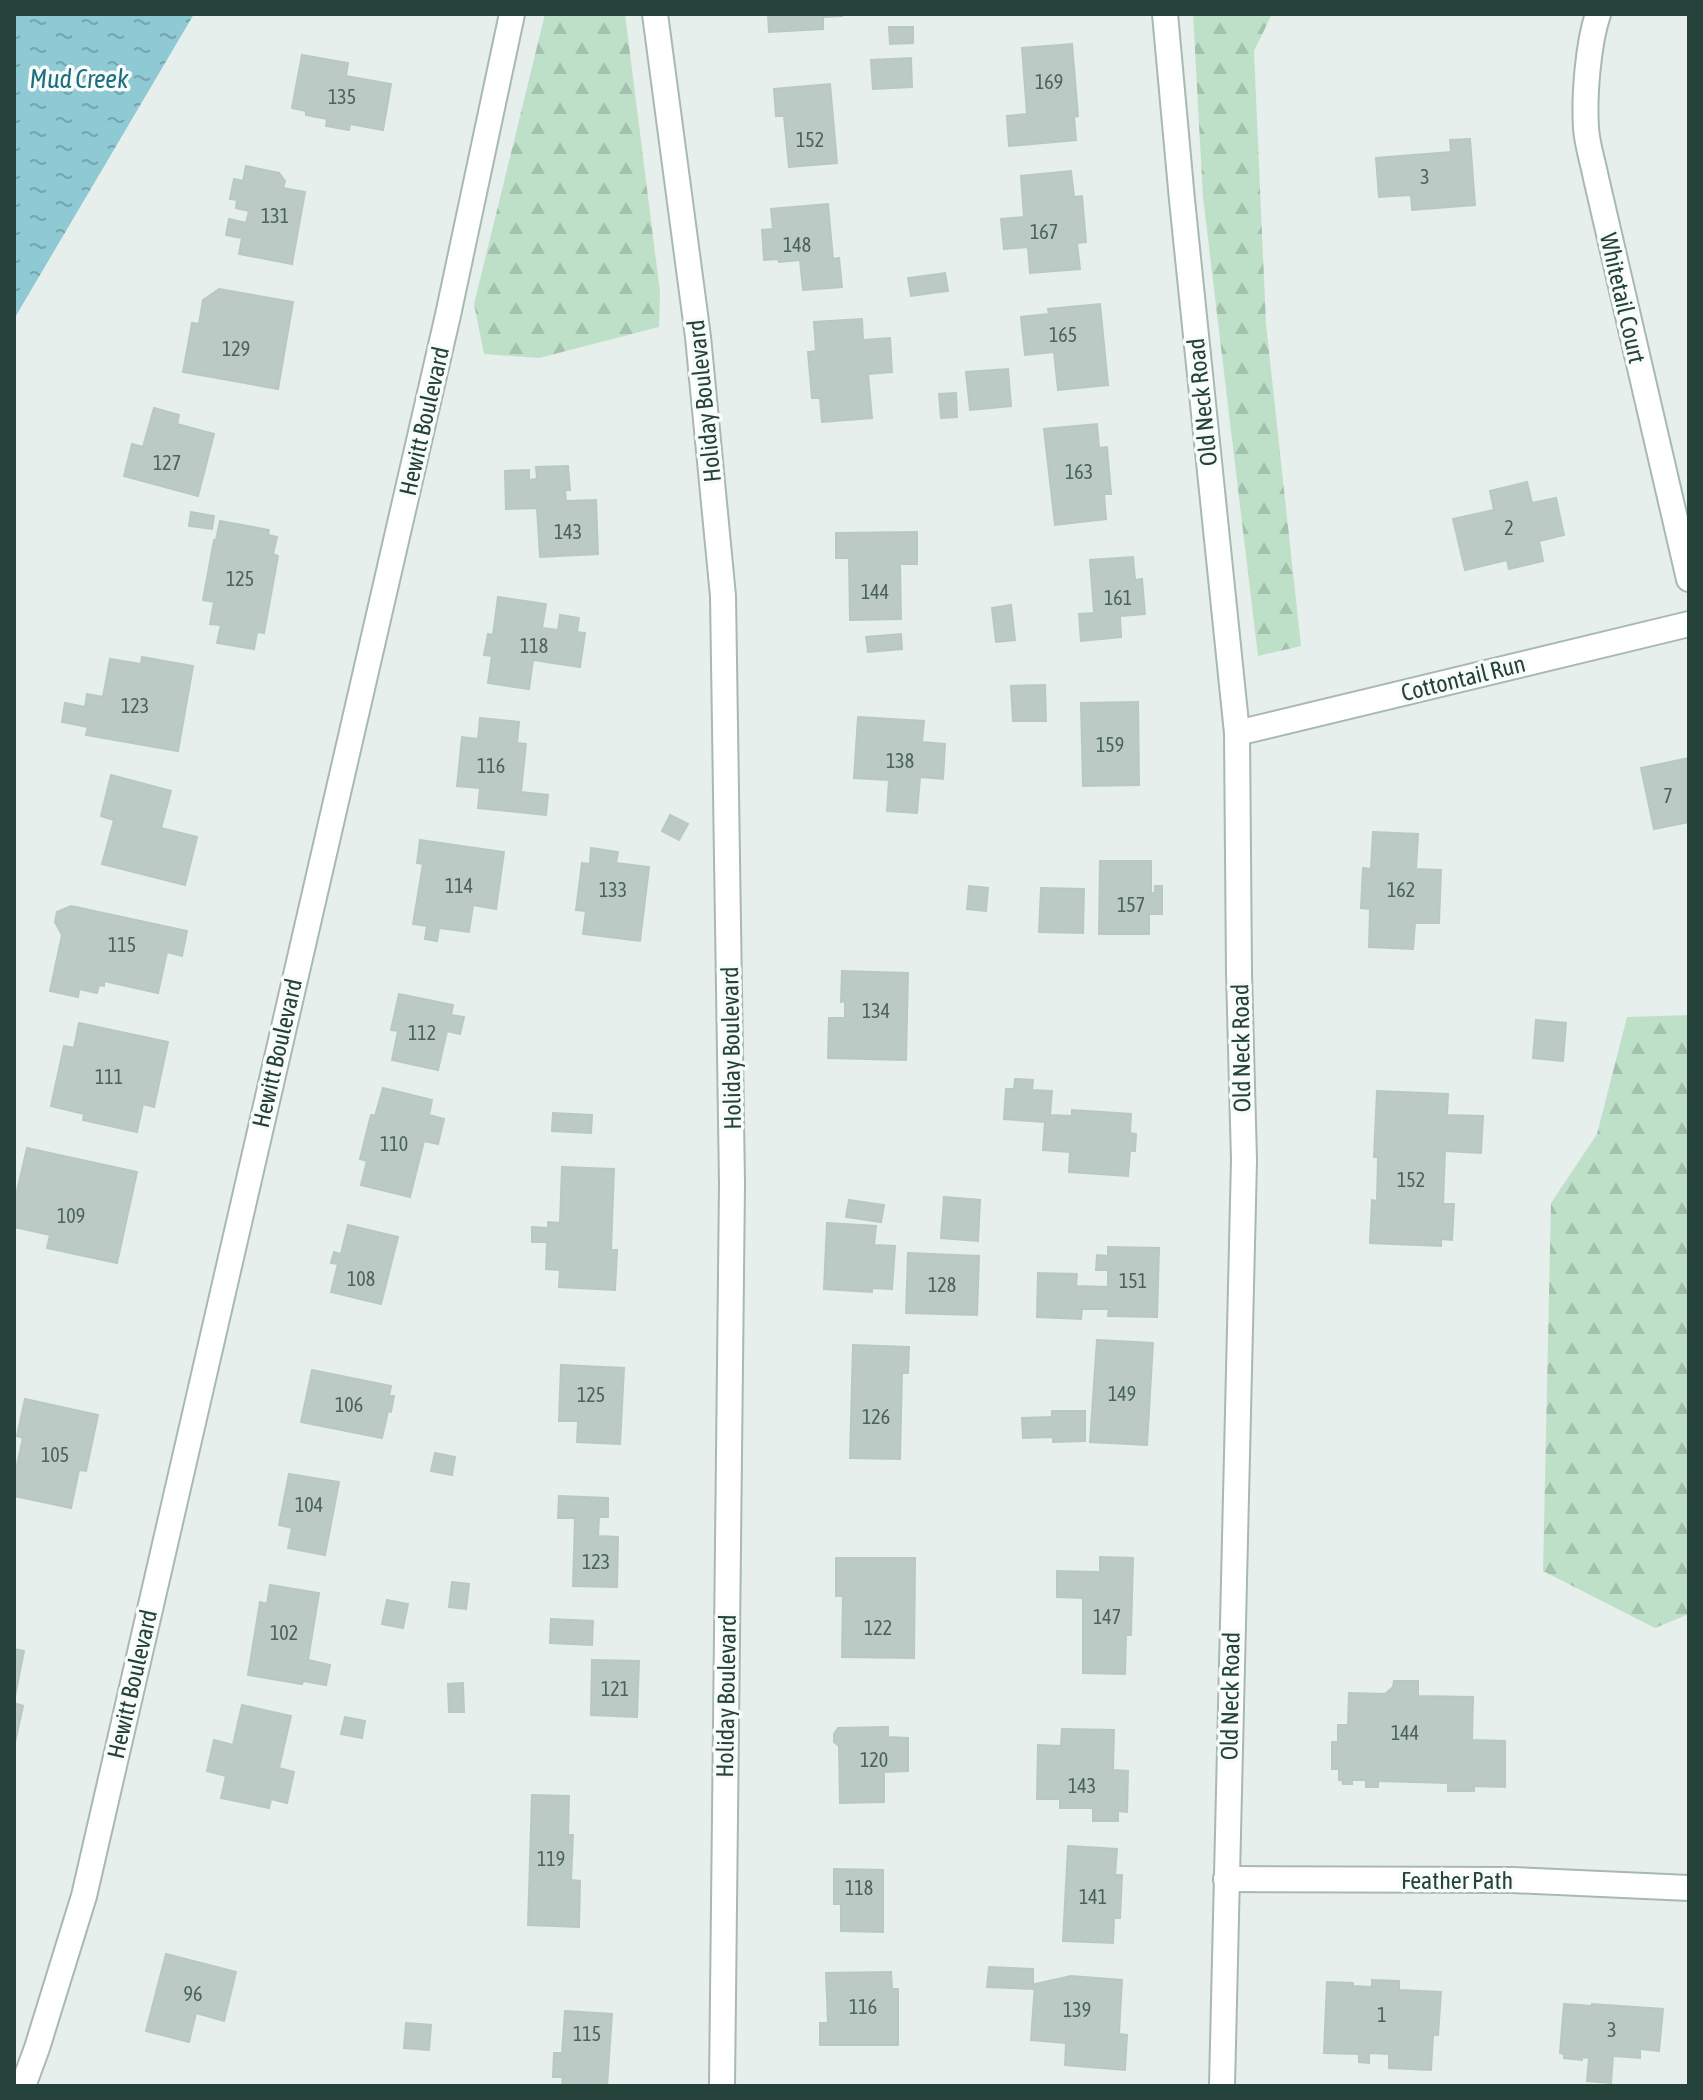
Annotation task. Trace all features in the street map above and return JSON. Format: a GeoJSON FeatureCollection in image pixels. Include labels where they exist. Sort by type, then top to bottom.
{"type":"FeatureCollection","features":[{"type":"Feature","properties":{"kind":"street","name":"Hewitt Boulevard"},"geometry":{"type":"LineString","coordinates":[[23,2086],[84,1896],[448,315],[512,14]]}},
{"type":"Feature","properties":{"kind":"street","name":"Holiday Boulevard"},"geometry":{"type":"LineString","coordinates":[[655,14],[698,337],[723,596],[732,1184],[722,2086]]}},
{"type":"Feature","properties":{"kind":"street","name":"Old Neck Road"},"geometry":{"type":"LineString","coordinates":[[1165,14],[1237,733],[1244,1160],[1222,2086]]}},
{"type":"Feature","properties":{"kind":"street","name":"Whitetail Court"},"geometry":{"type":"LineString","coordinates":[[1598,14],[1592,43],[1586,129],[1689,579]]}},
{"type":"Feature","properties":{"kind":"street","name":"Cottontail Run"},"geometry":{"type":"LineString","coordinates":[[1237,733],[1689,624]]}},
{"type":"Feature","properties":{"kind":"street","name":"Feather Path"},"geometry":{"type":"LineString","coordinates":[[1226,1879],[1512,1880],[1689,1888]]}},
{"type":"Feature","properties":{"kind":"green space"},"geometry":{"type":"Polygon","coordinates":[[[545,14],[625,14],[660,292],[659,327],[539,358],[484,354],[474,304],[545,14]]]}},
{"type":"Feature","properties":{"kind":"green space"},"geometry":{"type":"Polygon","coordinates":[[[1193,14],[1272,14],[1254,51],[1266,324],[1301,646],[1258,656],[1203,197],[1193,14]]]}},
{"type":"Feature","properties":{"kind":"green space"},"geometry":{"type":"Polygon","coordinates":[[[1689,1015],[1689,1614],[1655,1628],[1543,1571],[1551,1203],[1597,1134],[1627,1017],[1689,1015]]]}},
{"type":"Feature","properties":{"kind":"water","name":"Mud Creek"},"geometry":{"type":"Polygon","coordinates":[[[14,14],[194,14],[14,319],[14,14]]]}},
{"type":"Feature","properties":{"kind":"building"},"geometry":{"type":"Polygon","coordinates":[[[768,14],[842,16],[823,17],[823,29],[769,32],[768,14]]]}},
{"type":"Feature","properties":{"kind":"building"},"geometry":{"type":"Polygon","coordinates":[[[889,27],[913,27],[913,43],[890,44],[889,27]]]}},
{"type":"Feature","properties":{"kind":"building"},"geometry":{"type":"Polygon","coordinates":[[[1072,44],[1078,116],[1074,117],[1076,140],[1009,146],[1007,116],[1027,114],[1022,48],[1072,44]]]}},
{"type":"Feature","properties":{"kind":"building"},"geometry":{"type":"Polygon","coordinates":[[[302,55],[348,63],[346,76],[391,84],[383,130],[350,124],[349,130],[326,126],[327,119],[306,115],[306,111],[292,108],[302,55]]]}},
{"type":"Feature","properties":{"kind":"building"},"geometry":{"type":"Polygon","coordinates":[[[911,58],[912,87],[873,89],[871,60],[911,58]]]}},
{"type":"Feature","properties":{"kind":"building"},"geometry":{"type":"Polygon","coordinates":[[[830,84],[837,163],[789,167],[784,116],[776,116],[774,89],[830,84]]]}},
{"type":"Feature","properties":{"kind":"building"},"geometry":{"type":"Polygon","coordinates":[[[1470,139],[1475,205],[1412,210],[1411,195],[1379,197],[1376,158],[1451,152],[1450,140],[1470,139]]]}},
{"type":"Feature","properties":{"kind":"building"},"geometry":{"type":"Polygon","coordinates":[[[246,166],[279,173],[285,181],[283,188],[305,192],[292,264],[239,254],[242,238],[226,235],[229,219],[246,223],[249,211],[236,208],[237,200],[230,199],[234,179],[243,181],[246,166]]]}},
{"type":"Feature","properties":{"kind":"building"},"geometry":{"type":"Polygon","coordinates":[[[1071,171],[1074,197],[1082,196],[1086,242],[1077,243],[1080,269],[1030,273],[1028,247],[1004,249],[1001,219],[1024,217],[1021,176],[1071,171]]]}},
{"type":"Feature","properties":{"kind":"building"},"geometry":{"type":"Polygon","coordinates":[[[828,204],[833,259],[839,258],[842,287],[803,290],[800,260],[764,260],[762,230],[773,229],[771,209],[828,204]]]}},
{"type":"Feature","properties":{"kind":"building"},"geometry":{"type":"Polygon","coordinates":[[[945,273],[948,291],[911,296],[908,278],[945,273]]]}},
{"type":"Feature","properties":{"kind":"building"},"geometry":{"type":"Polygon","coordinates":[[[219,289],[293,302],[278,389],[183,372],[192,323],[199,324],[203,300],[219,289]]]}},
{"type":"Feature","properties":{"kind":"building"},"geometry":{"type":"Polygon","coordinates":[[[1100,304],[1108,385],[1058,390],[1054,352],[1025,355],[1021,317],[1049,314],[1048,309],[1100,304]]]}},
{"type":"Feature","properties":{"kind":"building"},"geometry":{"type":"Polygon","coordinates":[[[862,319],[863,340],[890,338],[892,372],[868,374],[872,418],[822,422],[820,398],[812,398],[808,352],[816,351],[814,322],[862,319]]]}},
{"type":"Feature","properties":{"kind":"building"},"geometry":{"type":"Polygon","coordinates":[[[1008,369],[1011,406],[970,410],[966,372],[1008,369]]]}},
{"type":"Feature","properties":{"kind":"building"},"geometry":{"type":"Polygon","coordinates":[[[956,393],[957,417],[941,418],[939,394],[956,393]]]}},
{"type":"Feature","properties":{"kind":"building"},"geometry":{"type":"Polygon","coordinates":[[[154,408],[179,415],[177,424],[214,434],[198,496],[124,476],[132,444],[143,447],[154,408]]]}},
{"type":"Feature","properties":{"kind":"building"},"geometry":{"type":"Polygon","coordinates":[[[1097,424],[1099,448],[1107,447],[1111,494],[1104,494],[1106,519],[1055,525],[1044,429],[1097,424]]]}},
{"type":"Feature","properties":{"kind":"building"},"geometry":{"type":"Polygon","coordinates":[[[568,466],[570,490],[565,490],[566,501],[596,500],[598,554],[540,557],[537,508],[506,509],[505,471],[529,470],[529,480],[537,479],[536,467],[568,466]]]}},
{"type":"Feature","properties":{"kind":"building"},"geometry":{"type":"Polygon","coordinates":[[[1527,482],[1532,503],[1556,498],[1564,535],[1539,541],[1543,561],[1509,569],[1507,560],[1465,570],[1453,519],[1494,510],[1490,491],[1527,482]]]}},
{"type":"Feature","properties":{"kind":"building"},"geometry":{"type":"Polygon","coordinates":[[[191,512],[214,516],[212,529],[189,526],[191,512]]]}},
{"type":"Feature","properties":{"kind":"building"},"geometry":{"type":"Polygon","coordinates":[[[220,521],[269,530],[268,535],[277,537],[273,554],[278,556],[264,633],[257,632],[254,649],[217,643],[221,625],[210,624],[214,602],[203,600],[220,521]]]}},
{"type":"Feature","properties":{"kind":"building"},"geometry":{"type":"Polygon","coordinates":[[[917,532],[917,564],[900,564],[901,619],[850,620],[849,558],[836,558],[836,533],[917,532]]]}},
{"type":"Feature","properties":{"kind":"building"},"geometry":{"type":"Polygon","coordinates":[[[1133,557],[1135,580],[1142,579],[1145,614],[1120,616],[1121,637],[1081,641],[1079,614],[1094,613],[1090,560],[1133,557]]]}},
{"type":"Feature","properties":{"kind":"building"},"geometry":{"type":"Polygon","coordinates":[[[498,597],[546,604],[542,628],[558,630],[560,615],[579,618],[577,632],[585,633],[580,667],[533,660],[529,689],[488,683],[492,656],[484,655],[488,634],[493,635],[498,597]]]}},
{"type":"Feature","properties":{"kind":"building"},"geometry":{"type":"Polygon","coordinates":[[[1011,605],[1015,640],[996,642],[992,608],[1011,605]]]}},
{"type":"Feature","properties":{"kind":"building"},"geometry":{"type":"Polygon","coordinates":[[[901,634],[902,649],[868,652],[866,637],[901,634]]]}},
{"type":"Feature","properties":{"kind":"building"},"geometry":{"type":"Polygon","coordinates":[[[142,657],[193,666],[178,751],[86,735],[88,727],[62,722],[65,703],[85,707],[87,694],[103,697],[110,659],[141,664],[142,657]]]}},
{"type":"Feature","properties":{"kind":"building"},"geometry":{"type":"Polygon","coordinates":[[[1045,685],[1046,721],[1013,721],[1011,686],[1045,685]]]}},
{"type":"Feature","properties":{"kind":"building"},"geometry":{"type":"Polygon","coordinates":[[[1138,702],[1139,785],[1083,786],[1081,703],[1138,702]]]}},
{"type":"Feature","properties":{"kind":"building"},"geometry":{"type":"Polygon","coordinates":[[[858,717],[924,721],[922,742],[945,744],[943,779],[920,777],[917,813],[887,811],[889,780],[854,778],[858,717]]]}},
{"type":"Feature","properties":{"kind":"building"},"geometry":{"type":"Polygon","coordinates":[[[480,718],[519,722],[517,743],[526,744],[521,792],[548,795],[546,815],[478,808],[480,788],[457,786],[462,737],[478,739],[480,718]]]}},
{"type":"Feature","properties":{"kind":"building"},"geometry":{"type":"Polygon","coordinates":[[[1689,758],[1689,822],[1654,829],[1641,768],[1689,758]]]}},
{"type":"Feature","properties":{"kind":"building"},"geometry":{"type":"Polygon","coordinates":[[[111,775],[171,791],[161,828],[197,837],[185,885],[102,864],[114,820],[101,816],[111,775]]]}},
{"type":"Feature","properties":{"kind":"building"},"geometry":{"type":"Polygon","coordinates":[[[670,815],[688,824],[679,840],[662,831],[670,815]]]}},
{"type":"Feature","properties":{"kind":"building"},"geometry":{"type":"Polygon","coordinates":[[[1373,832],[1418,834],[1416,869],[1441,870],[1439,923],[1415,923],[1413,949],[1369,947],[1370,909],[1361,908],[1363,868],[1371,869],[1373,832]]]}},
{"type":"Feature","properties":{"kind":"building"},"geometry":{"type":"Polygon","coordinates":[[[420,840],[504,852],[496,909],[473,905],[469,932],[439,928],[437,941],[425,939],[427,926],[413,924],[423,864],[417,863],[420,840]]]}},
{"type":"Feature","properties":{"kind":"building"},"geometry":{"type":"Polygon","coordinates":[[[591,848],[618,852],[616,863],[649,867],[640,941],[583,934],[586,911],[576,910],[582,863],[590,864],[591,848]]]}},
{"type":"Feature","properties":{"kind":"building"},"geometry":{"type":"Polygon","coordinates":[[[1100,861],[1151,861],[1151,893],[1155,893],[1155,886],[1162,886],[1162,914],[1149,914],[1149,934],[1099,934],[1100,861]]]}},
{"type":"Feature","properties":{"kind":"building"},"geometry":{"type":"Polygon","coordinates":[[[969,886],[988,888],[986,911],[967,909],[969,886]]]}},
{"type":"Feature","properties":{"kind":"building"},"geometry":{"type":"Polygon","coordinates":[[[1041,888],[1084,889],[1083,933],[1039,932],[1041,888]]]}},
{"type":"Feature","properties":{"kind":"building"},"geometry":{"type":"Polygon","coordinates":[[[71,906],[187,931],[182,956],[167,952],[158,993],[104,981],[104,986],[99,985],[97,993],[79,989],[78,997],[50,991],[62,935],[55,922],[57,912],[71,906]]]}},
{"type":"Feature","properties":{"kind":"building"},"geometry":{"type":"Polygon","coordinates":[[[842,971],[908,973],[906,1060],[828,1058],[829,1018],[845,1018],[845,1001],[841,1002],[842,971]]]}},
{"type":"Feature","properties":{"kind":"building"},"geometry":{"type":"Polygon","coordinates":[[[399,994],[453,1005],[451,1015],[464,1017],[460,1034],[447,1031],[438,1070],[392,1060],[398,1031],[391,1030],[399,994]]]}},
{"type":"Feature","properties":{"kind":"building"},"geometry":{"type":"Polygon","coordinates":[[[1536,1020],[1566,1023],[1563,1061],[1533,1058],[1536,1020]]]}},
{"type":"Feature","properties":{"kind":"building"},"geometry":{"type":"Polygon","coordinates":[[[79,1023],[168,1042],[154,1107],[143,1104],[137,1132],[83,1120],[84,1114],[51,1106],[64,1046],[74,1048],[79,1023]]]}},
{"type":"Feature","properties":{"kind":"building"},"geometry":{"type":"Polygon","coordinates":[[[1015,1079],[1033,1080],[1032,1090],[1052,1091],[1050,1115],[1072,1116],[1072,1110],[1131,1114],[1130,1133],[1136,1134],[1135,1151],[1130,1151],[1128,1176],[1069,1172],[1070,1152],[1043,1150],[1045,1122],[1004,1119],[1006,1089],[1014,1089],[1015,1079]]]}},
{"type":"Feature","properties":{"kind":"building"},"geometry":{"type":"Polygon","coordinates":[[[383,1088],[432,1100],[429,1115],[444,1119],[438,1144],[424,1141],[410,1197],[361,1185],[367,1161],[360,1159],[371,1115],[375,1116],[383,1088]]]}},
{"type":"Feature","properties":{"kind":"building"},"geometry":{"type":"Polygon","coordinates":[[[1377,1091],[1448,1094],[1447,1115],[1483,1116],[1481,1153],[1445,1151],[1443,1204],[1454,1204],[1452,1240],[1441,1239],[1441,1246],[1370,1243],[1372,1200],[1377,1201],[1378,1157],[1374,1157],[1377,1091]]]}},
{"type":"Feature","properties":{"kind":"building"},"geometry":{"type":"Polygon","coordinates":[[[553,1113],[592,1115],[591,1133],[552,1131],[553,1113]]]}},
{"type":"Feature","properties":{"kind":"building"},"geometry":{"type":"Polygon","coordinates":[[[27,1148],[137,1172],[117,1263],[47,1248],[50,1235],[14,1227],[14,1204],[27,1148]]]}},
{"type":"Feature","properties":{"kind":"building"},"geometry":{"type":"Polygon","coordinates":[[[562,1167],[614,1169],[611,1250],[617,1250],[615,1290],[559,1287],[560,1270],[546,1269],[547,1242],[532,1242],[532,1227],[548,1228],[548,1222],[560,1223],[562,1167]]]}},
{"type":"Feature","properties":{"kind":"building"},"geometry":{"type":"Polygon","coordinates":[[[944,1197],[980,1200],[978,1241],[941,1238],[944,1197]]]}},
{"type":"Feature","properties":{"kind":"building"},"geometry":{"type":"Polygon","coordinates":[[[849,1200],[884,1205],[881,1222],[846,1217],[849,1200]]]}},
{"type":"Feature","properties":{"kind":"building"},"geometry":{"type":"Polygon","coordinates":[[[827,1223],[876,1226],[874,1245],[895,1246],[892,1289],[872,1288],[872,1292],[824,1289],[827,1223]]]}},
{"type":"Feature","properties":{"kind":"building"},"geometry":{"type":"Polygon","coordinates":[[[348,1225],[398,1237],[381,1304],[331,1292],[338,1264],[331,1263],[334,1252],[341,1254],[348,1225]]]}},
{"type":"Feature","properties":{"kind":"building"},"geometry":{"type":"Polygon","coordinates":[[[1108,1247],[1159,1248],[1157,1317],[1108,1316],[1109,1309],[1082,1309],[1081,1319],[1037,1317],[1038,1273],[1077,1274],[1076,1286],[1108,1287],[1108,1270],[1096,1270],[1097,1255],[1108,1256],[1108,1247]]]}},
{"type":"Feature","properties":{"kind":"building"},"geometry":{"type":"Polygon","coordinates":[[[908,1253],[979,1256],[977,1315],[906,1313],[908,1253]]]}},
{"type":"Feature","properties":{"kind":"building"},"geometry":{"type":"Polygon","coordinates":[[[1097,1340],[1153,1343],[1147,1445],[1090,1442],[1097,1340]]]}},
{"type":"Feature","properties":{"kind":"building"},"geometry":{"type":"Polygon","coordinates":[[[853,1345],[909,1347],[908,1373],[902,1373],[900,1459],[850,1458],[853,1345]]]}},
{"type":"Feature","properties":{"kind":"building"},"geometry":{"type":"Polygon","coordinates":[[[561,1365],[624,1368],[620,1444],[577,1442],[578,1421],[559,1421],[561,1365]]]}},
{"type":"Feature","properties":{"kind":"building"},"geometry":{"type":"Polygon","coordinates":[[[312,1370],[391,1386],[389,1396],[394,1396],[382,1438],[301,1422],[312,1370]]]}},
{"type":"Feature","properties":{"kind":"building"},"geometry":{"type":"Polygon","coordinates":[[[25,1399],[98,1415],[86,1471],[79,1470],[71,1508],[14,1496],[14,1478],[23,1438],[17,1436],[25,1399]]]}},
{"type":"Feature","properties":{"kind":"building"},"geometry":{"type":"Polygon","coordinates":[[[1052,1411],[1085,1411],[1085,1441],[1053,1442],[1053,1437],[1023,1438],[1022,1418],[1052,1417],[1052,1411]]]}},
{"type":"Feature","properties":{"kind":"building"},"geometry":{"type":"Polygon","coordinates":[[[435,1453],[455,1457],[452,1475],[431,1471],[435,1453]]]}},
{"type":"Feature","properties":{"kind":"building"},"geometry":{"type":"Polygon","coordinates":[[[289,1474],[339,1482],[325,1555],[288,1548],[292,1528],[279,1525],[289,1474]]]}},
{"type":"Feature","properties":{"kind":"building"},"geometry":{"type":"Polygon","coordinates":[[[559,1496],[608,1498],[608,1517],[599,1517],[598,1536],[618,1537],[617,1587],[573,1586],[575,1518],[558,1518],[559,1496]]]}},
{"type":"Feature","properties":{"kind":"building"},"geometry":{"type":"Polygon","coordinates":[[[1100,1557],[1133,1558],[1131,1635],[1126,1635],[1125,1674],[1083,1673],[1083,1598],[1057,1597],[1057,1571],[1100,1572],[1100,1557]]]}},
{"type":"Feature","properties":{"kind":"building"},"geometry":{"type":"Polygon","coordinates":[[[836,1558],[915,1558],[914,1658],[842,1657],[843,1596],[836,1596],[836,1558]]]}},
{"type":"Feature","properties":{"kind":"building"},"geometry":{"type":"Polygon","coordinates":[[[452,1582],[469,1584],[466,1609],[449,1607],[452,1582]]]}},
{"type":"Feature","properties":{"kind":"building"},"geometry":{"type":"Polygon","coordinates":[[[270,1585],[319,1593],[308,1660],[330,1665],[326,1685],[248,1675],[260,1602],[267,1604],[270,1585]]]}},
{"type":"Feature","properties":{"kind":"building"},"geometry":{"type":"Polygon","coordinates":[[[387,1600],[408,1604],[403,1628],[382,1624],[387,1600]]]}},
{"type":"Feature","properties":{"kind":"building"},"geometry":{"type":"Polygon","coordinates":[[[551,1619],[593,1621],[592,1645],[550,1643],[551,1619]]]}},
{"type":"Feature","properties":{"kind":"building"},"geometry":{"type":"Polygon","coordinates":[[[14,1649],[24,1651],[14,1701],[14,1649]]]}},
{"type":"Feature","properties":{"kind":"building"},"geometry":{"type":"Polygon","coordinates":[[[592,1660],[639,1661],[637,1717],[591,1715],[592,1660]]]}},
{"type":"Feature","properties":{"kind":"building"},"geometry":{"type":"Polygon","coordinates":[[[1394,1681],[1418,1681],[1418,1696],[1473,1697],[1472,1740],[1505,1741],[1505,1787],[1474,1786],[1474,1791],[1448,1791],[1448,1783],[1378,1781],[1378,1787],[1366,1787],[1366,1780],[1352,1780],[1352,1784],[1343,1784],[1339,1780],[1339,1769],[1332,1769],[1332,1742],[1338,1742],[1338,1725],[1348,1725],[1349,1693],[1385,1694],[1393,1687],[1394,1681]]]}},
{"type":"Feature","properties":{"kind":"building"},"geometry":{"type":"Polygon","coordinates":[[[463,1683],[464,1712],[449,1712],[448,1684],[463,1683]]]}},
{"type":"Feature","properties":{"kind":"building"},"geometry":{"type":"Polygon","coordinates":[[[14,1703],[23,1706],[14,1747],[14,1703]]]}},
{"type":"Feature","properties":{"kind":"building"},"geometry":{"type":"Polygon","coordinates":[[[242,1705],[291,1716],[279,1768],[294,1772],[287,1803],[271,1799],[269,1808],[221,1798],[226,1776],[207,1771],[214,1740],[233,1745],[242,1705]]]}},
{"type":"Feature","properties":{"kind":"building"},"geometry":{"type":"Polygon","coordinates":[[[345,1717],[365,1721],[362,1738],[341,1734],[345,1717]]]}},
{"type":"Feature","properties":{"kind":"building"},"geometry":{"type":"Polygon","coordinates":[[[888,1727],[888,1737],[908,1738],[908,1771],[884,1772],[884,1802],[840,1803],[839,1746],[834,1742],[834,1734],[838,1728],[888,1727]]]}},
{"type":"Feature","properties":{"kind":"building"},"geometry":{"type":"Polygon","coordinates":[[[1062,1729],[1114,1730],[1113,1770],[1128,1771],[1127,1812],[1118,1811],[1118,1821],[1093,1821],[1093,1808],[1060,1808],[1060,1799],[1037,1799],[1038,1745],[1061,1746],[1062,1729]]]}},
{"type":"Feature","properties":{"kind":"building"},"geometry":{"type":"Polygon","coordinates":[[[532,1795],[569,1796],[568,1835],[573,1835],[571,1880],[580,1881],[579,1927],[528,1925],[532,1795]]]}},
{"type":"Feature","properties":{"kind":"building"},"geometry":{"type":"Polygon","coordinates":[[[1068,1846],[1117,1849],[1115,1875],[1122,1875],[1120,1918],[1114,1918],[1113,1943],[1063,1941],[1068,1846]]]}},
{"type":"Feature","properties":{"kind":"building"},"geometry":{"type":"Polygon","coordinates":[[[834,1869],[883,1870],[883,1932],[841,1931],[841,1904],[834,1904],[834,1869]]]}},
{"type":"Feature","properties":{"kind":"building"},"geometry":{"type":"Polygon","coordinates":[[[166,1954],[236,1972],[224,2021],[196,2013],[189,2042],[146,2031],[166,1954]]]}},
{"type":"Feature","properties":{"kind":"building"},"geometry":{"type":"Polygon","coordinates":[[[989,1967],[1033,1969],[1033,1989],[987,1987],[989,1967]]]}},
{"type":"Feature","properties":{"kind":"building"},"geometry":{"type":"Polygon","coordinates":[[[891,1972],[892,1989],[898,1989],[898,2045],[820,2045],[820,2023],[828,2023],[826,1973],[891,1972]]]}},
{"type":"Feature","properties":{"kind":"building"},"geometry":{"type":"Polygon","coordinates":[[[1071,1976],[1122,1980],[1119,2034],[1127,2035],[1125,2070],[1065,2065],[1066,2043],[1031,2040],[1035,1984],[1071,1976]]]}},
{"type":"Feature","properties":{"kind":"building"},"geometry":{"type":"Polygon","coordinates":[[[1372,1980],[1399,1981],[1399,1990],[1441,1992],[1438,2035],[1433,2035],[1431,2070],[1389,2068],[1389,2054],[1369,2053],[1369,2063],[1359,2062],[1359,2054],[1324,2053],[1327,1982],[1372,1987],[1372,1980]]]}},
{"type":"Feature","properties":{"kind":"building"},"geometry":{"type":"Polygon","coordinates":[[[1564,2004],[1663,2009],[1659,2051],[1640,2049],[1640,2058],[1613,2056],[1611,2083],[1587,2081],[1589,2058],[1564,2058],[1564,2054],[1560,2053],[1564,2004]]]}},
{"type":"Feature","properties":{"kind":"building"},"geometry":{"type":"Polygon","coordinates":[[[565,2011],[612,2014],[607,2086],[562,2086],[563,2077],[553,2077],[554,2053],[562,2053],[565,2011]]]}},
{"type":"Feature","properties":{"kind":"building"},"geometry":{"type":"Polygon","coordinates":[[[406,2023],[431,2025],[429,2050],[404,2048],[406,2023]]]}}]}
